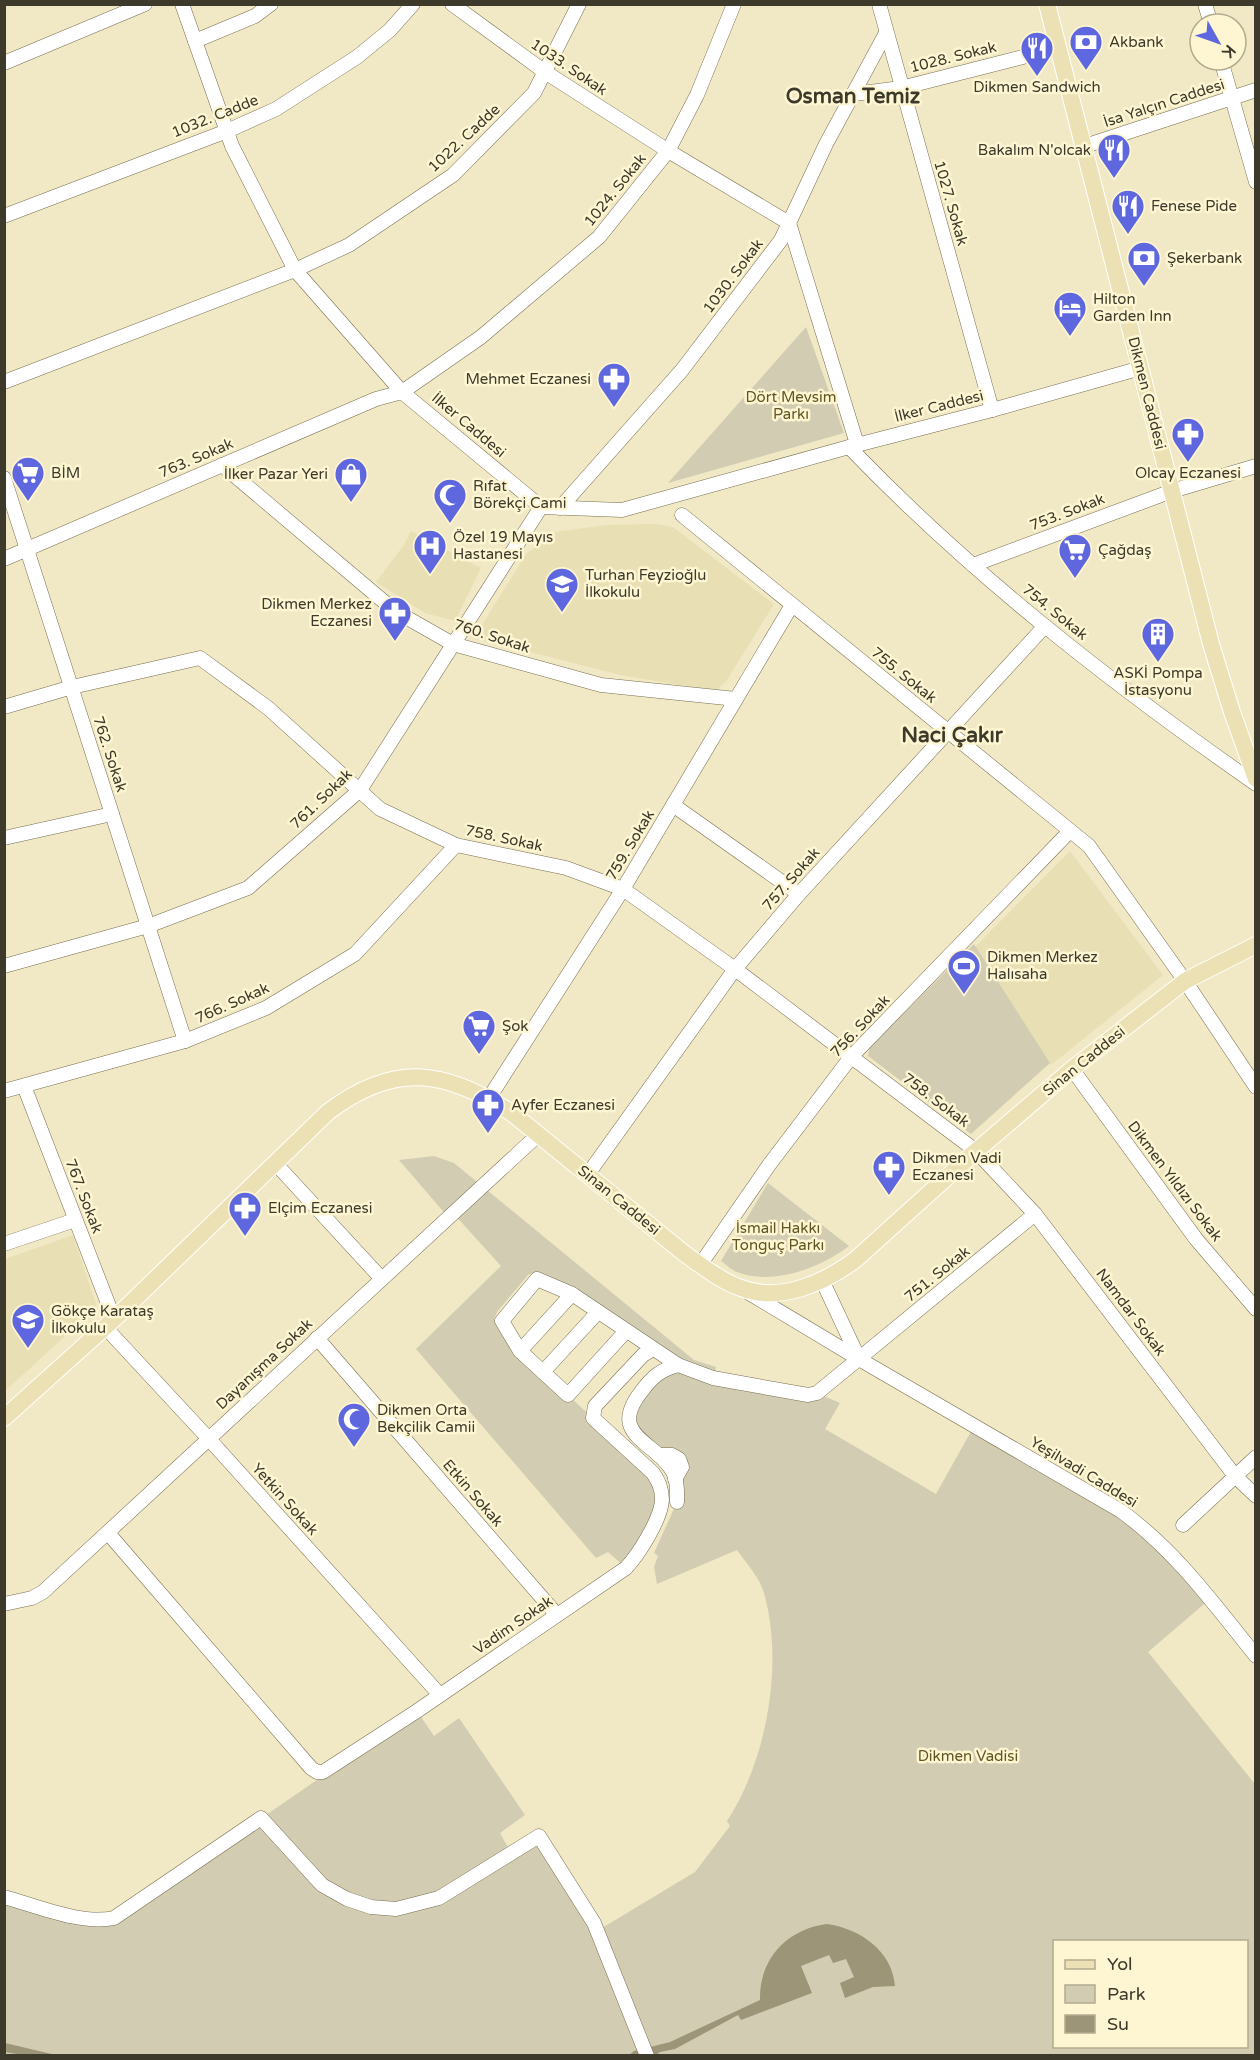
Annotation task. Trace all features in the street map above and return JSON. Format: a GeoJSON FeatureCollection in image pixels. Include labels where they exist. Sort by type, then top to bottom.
{"type":"FeatureCollection","features":[{"type":"Feature","properties":{"kind":"main road","name":"Dikmen Caddesi"},"geometry":{"type":"LineString","coordinates":[[1047,4],[1211,644],[1256,779]]}},
{"type":"Feature","properties":{"kind":"main road","name":"Sinan Caddesi"},"geometry":{"type":"LineString","coordinates":[[4,1418],[109,1323],[328,1112],[350,1096],[371,1085],[401,1078],[427,1077],[469,1088],[489,1098],[539,1134],[700,1265],[742,1289],[770,1293],[789,1292],[839,1272],[872,1247],[976,1151],[1072,1069],[1185,981],[1256,945]]}},
{"type":"Feature","properties":{"kind":"street"},"geometry":{"type":"LineString","coordinates":[[4,63],[145,4]]}},
{"type":"Feature","properties":{"kind":"street","name":"İlker Caddesi"},"geometry":{"type":"LineString","coordinates":[[182,4],[232,146],[295,270],[402,392],[541,507],[622,510],[1141,368]]}},
{"type":"Feature","properties":{"kind":"street"},"geometry":{"type":"LineString","coordinates":[[195,41],[255,16],[271,4]]}},
{"type":"Feature","properties":{"kind":"street","name":"1032. Cadde"},"geometry":{"type":"LineString","coordinates":[[4,216],[227,131],[276,108],[357,57],[390,30],[413,4]]}},
{"type":"Feature","properties":{"kind":"street","name":"1033. Sokak"},"geometry":{"type":"LineString","coordinates":[[452,4],[545,72],[669,152],[789,224]]}},
{"type":"Feature","properties":{"kind":"street","name":"1022. Cadde"},"geometry":{"type":"LineString","coordinates":[[295,270],[349,245],[453,175],[534,93],[579,4]]}},
{"type":"Feature","properties":{"kind":"street","name":"1024. Sokak"},"geometry":{"type":"LineString","coordinates":[[402,392],[481,337],[599,237],[669,152],[697,94],[734,4]]}},
{"type":"Feature","properties":{"kind":"street","name":"1027. Sokak"},"geometry":{"type":"LineString","coordinates":[[879,4],[992,410]]}},
{"type":"Feature","properties":{"kind":"street","name":"1030. Sokak"},"geometry":{"type":"LineString","coordinates":[[560,508],[682,370],[781,240],[826,144],[886,33]]}},
{"type":"Feature","properties":{"kind":"street","name":"1028. Sokak"},"geometry":{"type":"LineString","coordinates":[[854,94],[901,88],[1058,48]]}},
{"type":"Feature","properties":{"kind":"street"},"geometry":{"type":"LineString","coordinates":[[1224,72],[1256,182]]}},
{"type":"Feature","properties":{"kind":"street","name":"İsa Yalçın Caddesi"},"geometry":{"type":"LineString","coordinates":[[1082,147],[1256,90]]}},
{"type":"Feature","properties":{"kind":"street"},"geometry":{"type":"LineString","coordinates":[[789,224],[853,445]]}},
{"type":"Feature","properties":{"kind":"street"},"geometry":{"type":"LineString","coordinates":[[4,382],[295,270]]}},
{"type":"Feature","properties":{"kind":"street","name":"763. Sokak"},"geometry":{"type":"LineString","coordinates":[[4,559],[376,399],[402,392]]}},
{"type":"Feature","properties":{"kind":"street","name":"754. Sokak"},"geometry":{"type":"LineString","coordinates":[[853,445],[897,496],[1045,626],[1167,722],[1256,784]]}},
{"type":"Feature","properties":{"kind":"street","name":"760. Sokak"},"geometry":{"type":"LineString","coordinates":[[222,465],[395,610],[453,644],[601,686],[736,699]]}},
{"type":"Feature","properties":{"kind":"street","name":"753. Sokak"},"geometry":{"type":"LineString","coordinates":[[973,565],[1172,490],[1256,466]]}},
{"type":"Feature","properties":{"kind":"street","name":"762. Sokak"},"geometry":{"type":"LineString","coordinates":[[4,478],[185,1041]]}},
{"type":"Feature","properties":{"kind":"street","name":"761. Sokak"},"geometry":{"type":"LineString","coordinates":[[4,966],[148,926],[248,888],[360,790],[541,507]]}},
{"type":"Feature","properties":{"kind":"street","name":"755. Sokak"},"geometry":{"type":"LineString","coordinates":[[682,515],[1089,846],[1185,981],[1256,1087]]}},
{"type":"Feature","properties":{"kind":"street","name":"759. Sokak"},"geometry":{"type":"LineString","coordinates":[[489,1098],[623,889],[792,605]]}},
{"type":"Feature","properties":{"kind":"street","name":"757. Sokak"},"geometry":{"type":"LineString","coordinates":[[588,1174],[735,969],[799,894],[1045,626]]}},
{"type":"Feature","properties":{"kind":"street","name":"758. Sokak"},"geometry":{"type":"LineString","coordinates":[[4,707],[72,687],[200,658],[268,708],[380,809],[456,845],[566,868],[623,889],[735,969],[976,1151]]}},
{"type":"Feature","properties":{"kind":"street"},"geometry":{"type":"LineString","coordinates":[[673,805],[799,894]]}},
{"type":"Feature","properties":{"kind":"street"},"geometry":{"type":"LineString","coordinates":[[4,838],[112,814]]}},
{"type":"Feature","properties":{"kind":"street","name":"756. Sokak"},"geometry":{"type":"LineString","coordinates":[[700,1265],[769,1165],[851,1057],[1070,831]]}},
{"type":"Feature","properties":{"kind":"street","name":"766. Sokak"},"geometry":{"type":"LineString","coordinates":[[4,1091],[185,1041],[266,1008],[356,954],[456,845]]}},
{"type":"Feature","properties":{"kind":"street","name":"Dikmen Yıldızı Sokak"},"geometry":{"type":"LineString","coordinates":[[1072,1069],[1196,1239],[1256,1308]]}},
{"type":"Feature","properties":{"kind":"street","name":"767. Sokak"},"geometry":{"type":"LineString","coordinates":[[24,1086],[75,1220],[109,1323]]}},
{"type":"Feature","properties":{"kind":"street","name":"Dayanışma Sokak"},"geometry":{"type":"LineString","coordinates":[[4,1604],[32,1598],[43,1592],[539,1134]]}},
{"type":"Feature","properties":{"kind":"street","name":"Namdar Sokak"},"geometry":{"type":"LineString","coordinates":[[976,1151],[1035,1214],[1236,1476],[1256,1496]]}},
{"type":"Feature","properties":{"kind":"street"},"geometry":{"type":"LineString","coordinates":[[275,1163],[381,1278]]}},
{"type":"Feature","properties":{"kind":"street","name":"751. Sokak"},"geometry":{"type":"LineString","coordinates":[[520,1351],[501,1321],[537,1279],[572,1294],[678,1365],[714,1378],[808,1395],[817,1393],[1035,1214]]}},
{"type":"Feature","properties":{"kind":"street"},"geometry":{"type":"LineString","coordinates":[[4,1244],[75,1220]]}},
{"type":"Feature","properties":{"kind":"street"},"geometry":{"type":"LineString","coordinates":[[822,1280],[859,1359]]}},
{"type":"Feature","properties":{"kind":"street","name":"Yeşilvadi Caddesi"},"geometry":{"type":"LineString","coordinates":[[742,1289],[1120,1511],[1147,1530],[1190,1574],[1256,1656]]}},
{"type":"Feature","properties":{"kind":"street"},"geometry":{"type":"LineString","coordinates":[[572,1294],[520,1351],[568,1395],[626,1331]]}},
{"type":"Feature","properties":{"kind":"street"},"geometry":{"type":"LineString","coordinates":[[543,1372],[598,1312]]}},
{"type":"Feature","properties":{"kind":"street","name":"Yetkin Sokak"},"geometry":{"type":"LineString","coordinates":[[109,1323],[440,1695]]}},
{"type":"Feature","properties":{"kind":"street","name":"Etkin Sokak"},"geometry":{"type":"LineString","coordinates":[[317,1338],[557,1615]]}},
{"type":"Feature","properties":{"kind":"street","name":"Vadim Sokak"},"geometry":{"type":"LineString","coordinates":[[108,1533],[311,1768],[317,1772],[323,1772],[440,1695],[633,1562],[662,1503],[659,1483],[653,1473],[593,1418],[595,1406],[643,1355],[653,1349]]}},
{"type":"Feature","properties":{"kind":"street"},"geometry":{"type":"LineString","coordinates":[[677,1502],[675,1479],[681,1467],[679,1459],[672,1455],[658,1455],[632,1431],[628,1419],[637,1398],[654,1375],[678,1365]]}},
{"type":"Feature","properties":{"kind":"street"},"geometry":{"type":"LineString","coordinates":[[1183,1526],[1256,1457]]}},
{"type":"Feature","properties":{"kind":"street"},"geometry":{"type":"LineString","coordinates":[[4,1897],[86,1919],[101,1921],[114,1918],[261,1818],[322,1885],[347,1899],[371,1907],[396,1909],[440,1898],[539,1836],[594,1923],[647,2055]]}},
{"type":"Feature","properties":{"kind":"shaded area"},"geometry":{"type":"Polygon","coordinates":[[[656,524],[673,527],[774,604],[727,680],[716,691],[620,675],[474,638],[526,554],[555,532],[607,525],[656,524]]]}},
{"type":"Feature","properties":{"kind":"shaded area","name":"Özel 19 Mayıs Hastanesi"},"geometry":{"type":"Polygon","coordinates":[[[411,531],[481,568],[455,621],[425,613],[376,582],[404,545],[411,531]]]}},
{"type":"Feature","properties":{"kind":"shaded area"},"geometry":{"type":"Polygon","coordinates":[[[1070,851],[1163,975],[1051,1065],[975,947],[1070,851]]]}},
{"type":"Feature","properties":{"kind":"shaded area","name":"Gökçe Karataş İlkokulu"},"geometry":{"type":"Polygon","coordinates":[[[73,1235],[97,1307],[5,1391],[5,1259],[73,1235]]]}},
{"type":"Feature","properties":{"kind":"green space","name":"Dört Mevsim Parkı"},"geometry":{"type":"Polygon","coordinates":[[[806,327],[844,433],[668,483],[806,327]]]}},
{"type":"Feature","properties":{"kind":"green space","name":"Dikmen Merkez Halısaha"},"geometry":{"type":"Polygon","coordinates":[[[974,944],[1050,1063],[971,1134],[868,1056],[870,1046],[974,944]]]}},
{"type":"Feature","properties":{"kind":"green space","name":"Dikmen Vadisi"},"geometry":{"type":"Polygon","coordinates":[[[434,1156],[454,1163],[694,1360],[716,1367],[714,1378],[817,1393],[840,1403],[825,1429],[936,1494],[974,1426],[1121,1511],[1210,1599],[1148,1652],[1255,1784],[1255,2055],[5,2055],[4,1897],[101,1921],[253,1824],[417,1711],[434,1736],[459,1718],[525,1815],[500,1833],[511,1853],[539,1836],[597,1931],[695,1872],[730,1826],[727,1821],[741,1797],[752,1770],[762,1741],[768,1711],[772,1680],[770,1621],[762,1587],[737,1550],[657,1584],[654,1567],[658,1556],[654,1553],[677,1502],[677,1486],[632,1431],[637,1398],[677,1365],[539,1273],[528,1275],[497,1312],[494,1319],[502,1335],[653,1473],[662,1503],[626,1568],[608,1552],[596,1558],[416,1349],[501,1266],[453,1213],[448,1217],[399,1160],[434,1156]]]}},
{"type":"Feature","properties":{"kind":"green space","name":"İsmail Hakkı Tonguç Parkı"},"geometry":{"type":"Polygon","coordinates":[[[768,1183],[849,1246],[810,1268],[781,1276],[751,1276],[735,1271],[721,1261],[768,1183]]]}},
{"type":"Feature","properties":{"kind":"water"},"geometry":{"type":"Polygon","coordinates":[[[827,1924],[851,1931],[872,1943],[888,1962],[895,1986],[873,1987],[845,1998],[840,1983],[854,1977],[846,1959],[833,1963],[829,1955],[801,1966],[812,1993],[741,2020],[738,2015],[675,2049],[656,2055],[628,2056],[634,2051],[670,2042],[760,2000],[764,1972],[778,1948],[800,1932],[827,1924]]]}},
{"type":"Feature","properties":{"kind":"water"},"geometry":{"type":"Polygon","coordinates":[[[5,2043],[56,2055],[22,2055],[5,2052],[5,2043]]]}},
{"type":"Feature","properties":{"kind":"place","name":"Akbank"},"geometry":{"type":"Point","coordinates":[1086,71]}},
{"type":"Feature","properties":{"kind":"place","name":"Dikmen Sandwich"},"geometry":{"type":"Point","coordinates":[1037,77]}},
{"type":"Feature","properties":{"kind":"place","name":"Bakalım N'olcak"},"geometry":{"type":"Point","coordinates":[1114,179]}},
{"type":"Feature","properties":{"kind":"place","name":"Fenese Pide"},"geometry":{"type":"Point","coordinates":[1128,235]}},
{"type":"Feature","properties":{"kind":"place","name":"Şekerbank"},"geometry":{"type":"Point","coordinates":[1144,287]}},
{"type":"Feature","properties":{"kind":"place","name":"Hilton Garden Inn"},"geometry":{"type":"Point","coordinates":[1070,337]}},
{"type":"Feature","properties":{"kind":"place","name":"Mehmet Eczanesi"},"geometry":{"type":"Point","coordinates":[614,408]}},
{"type":"Feature","properties":{"kind":"place","name":"Olcay Eczanesi"},"geometry":{"type":"Point","coordinates":[1188,463]}},
{"type":"Feature","properties":{"kind":"place","name":"BİM"},"geometry":{"type":"Point","coordinates":[28,502]}},
{"type":"Feature","properties":{"kind":"place","name":"İlker Pazar Yeri"},"geometry":{"type":"Point","coordinates":[351,503]}},
{"type":"Feature","properties":{"kind":"place","name":"Rıfat Börekçi Cami"},"geometry":{"type":"Point","coordinates":[450,524]}},
{"type":"Feature","properties":{"kind":"place","name":"Özel 19 Mayıs Hastanesi"},"geometry":{"type":"Point","coordinates":[430,575]}},
{"type":"Feature","properties":{"kind":"place","name":"Çağdaş"},"geometry":{"type":"Point","coordinates":[1075,579]}},
{"type":"Feature","properties":{"kind":"place","name":"Turhan Feyzioğlu İlkokulu"},"geometry":{"type":"Point","coordinates":[562,613]}},
{"type":"Feature","properties":{"kind":"place","name":"Dikmen Merkez Eczanesi"},"geometry":{"type":"Point","coordinates":[395,642]}},
{"type":"Feature","properties":{"kind":"place","name":"ASKİ Pompa İstasyonu"},"geometry":{"type":"Point","coordinates":[1158,663]}},
{"type":"Feature","properties":{"kind":"place","name":"Dikmen Merkez Halısaha"},"geometry":{"type":"Point","coordinates":[964,995]}},
{"type":"Feature","properties":{"kind":"place","name":"Şok"},"geometry":{"type":"Point","coordinates":[479,1055]}},
{"type":"Feature","properties":{"kind":"place","name":"Ayfer Eczanesi"},"geometry":{"type":"Point","coordinates":[488,1134]}},
{"type":"Feature","properties":{"kind":"place","name":"Dikmen Vadi Eczanesi"},"geometry":{"type":"Point","coordinates":[889,1196]}},
{"type":"Feature","properties":{"kind":"place","name":"Elçim Eczanesi"},"geometry":{"type":"Point","coordinates":[245,1237]}},
{"type":"Feature","properties":{"kind":"place","name":"Gökçe Karataş İlkokulu"},"geometry":{"type":"Point","coordinates":[28,1349]}},
{"type":"Feature","properties":{"kind":"place","name":"Dikmen Orta Bekçilik Camii"},"geometry":{"type":"Point","coordinates":[354,1448]}},
{"type":"Feature","properties":{"kind":"district","name":"Osman Temiz"},"geometry":{"type":"Point","coordinates":[853,96]}},
{"type":"Feature","properties":{"kind":"district","name":"Naci Çakır"},"geometry":{"type":"Point","coordinates":[952,735]}}]}
